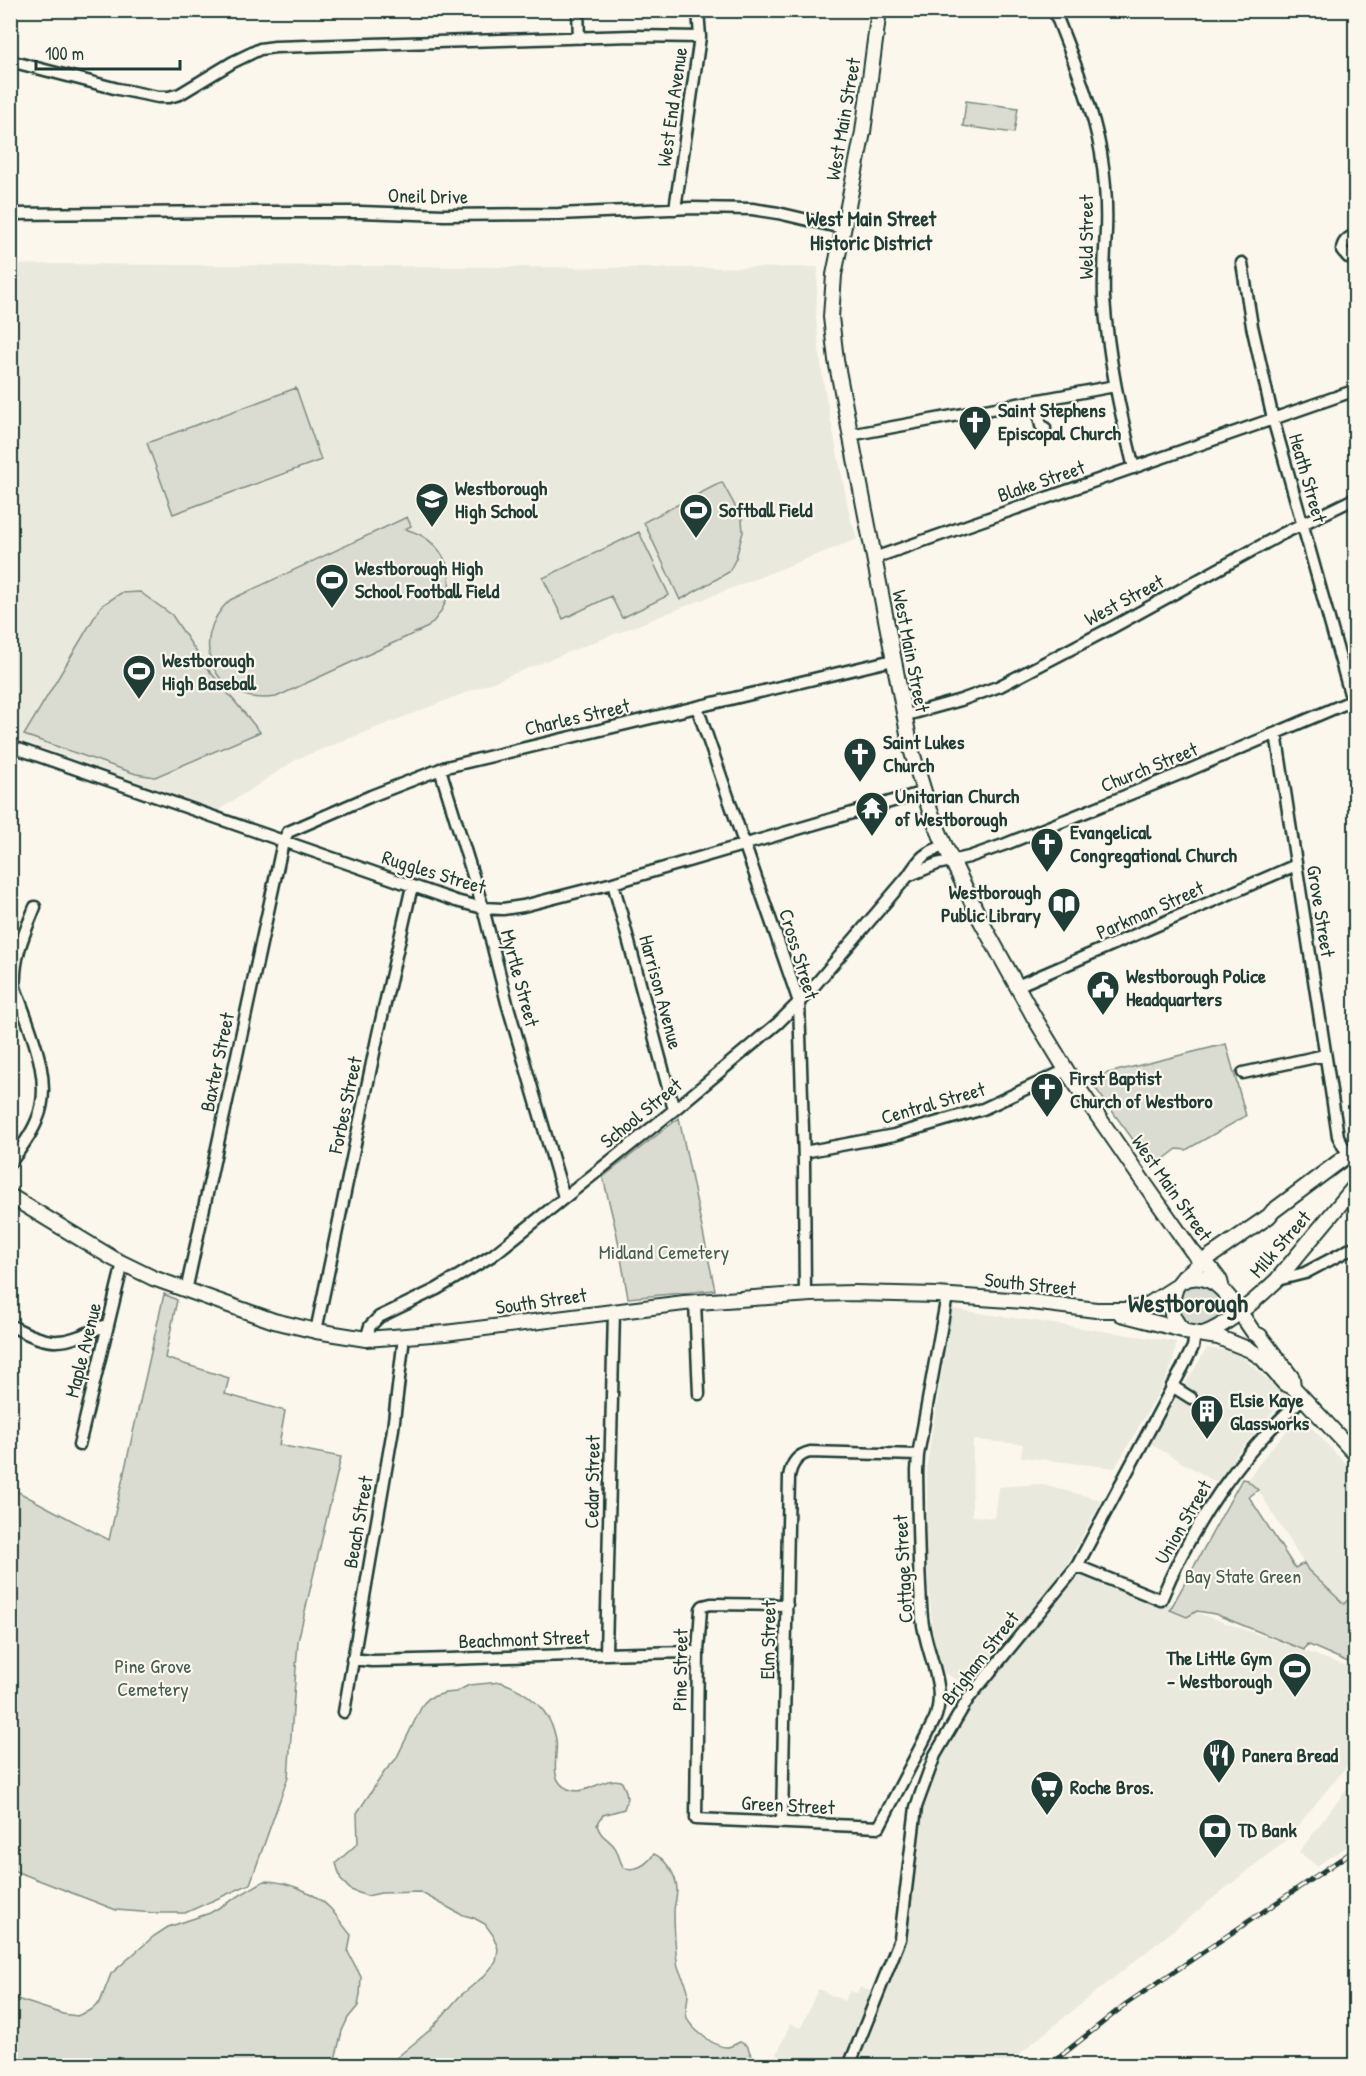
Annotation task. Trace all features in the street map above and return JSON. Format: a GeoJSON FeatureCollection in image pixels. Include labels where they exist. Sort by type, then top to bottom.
{"type":"FeatureCollection","features":[{"type":"Feature","properties":{"kind":"main road","name":"West Main Street"},"geometry":{"type":"LineString","coordinates":[[879,10],[863,132],[834,274],[831,317],[836,360],[903,716],[924,792],[945,846],[981,921],[1066,1070],[1199,1260],[1208,1265],[1220,1281],[1223,1291],[1254,1333],[1260,1336],[1292,1378],[1298,1392]]}},
{"type":"Feature","properties":{"kind":"main road","name":"Milk Street"},"geometry":{"type":"LineString","coordinates":[[1179,1284],[1199,1260],[1254,1227],[1269,1216],[1273,1210],[1353,1154]]}},
{"type":"Feature","properties":{"kind":"main road","name":"Milk Street"},"geometry":{"type":"LineString","coordinates":[[1260,1336],[1256,1314],[1262,1294],[1277,1280],[1356,1185]]}},
{"type":"Feature","properties":{"kind":"main road","name":"South Street"},"geometry":{"type":"LineString","coordinates":[[10,1196],[123,1263],[186,1290],[274,1321],[315,1331],[366,1338],[404,1337],[695,1302],[805,1294],[890,1293],[947,1296],[1024,1301],[1107,1311],[1218,1337],[1239,1344],[1262,1358],[1284,1383],[1298,1392]]}},
{"type":"Feature","properties":{"kind":"main road"},"geometry":{"type":"LineString","coordinates":[[1221,1324],[1228,1310],[1223,1291],[1212,1281],[1204,1278],[1192,1278],[1179,1284],[1172,1301],[1172,1315],[1176,1322],[1194,1333],[1216,1329],[1262,1294]]}},
{"type":"Feature","properties":{"kind":"main road","name":"South Street"},"geometry":{"type":"LineString","coordinates":[[1107,1311],[1139,1308],[1159,1299],[1179,1284]]}},
{"type":"Feature","properties":{"kind":"main road"},"geometry":{"type":"LineString","coordinates":[[1298,1392],[1353,1449]]}},
{"type":"Feature","properties":{"kind":"street"},"geometry":{"type":"LineString","coordinates":[[578,10],[579,38]]}},
{"type":"Feature","properties":{"kind":"street","name":"West End Avenue"},"geometry":{"type":"LineString","coordinates":[[675,209],[700,37],[698,10]]}},
{"type":"Feature","properties":{"kind":"street","name":"Weld Street"},"geometry":{"type":"LineString","coordinates":[[1054,10],[1088,106],[1101,152],[1105,187],[1104,296],[1108,341],[1115,386],[1134,468]]}},
{"type":"Feature","properties":{"kind":"street"},"geometry":{"type":"LineString","coordinates":[[10,61],[106,86],[158,97],[169,97],[195,86],[233,62],[267,48],[632,36],[700,37]]}},
{"type":"Feature","properties":{"kind":"street","name":"Oneil Drive"},"geometry":{"type":"LineString","coordinates":[[10,214],[247,212],[444,215],[559,214],[675,209],[765,210],[842,228]]}},
{"type":"Feature","properties":{"kind":"street"},"geometry":{"type":"LineString","coordinates":[[1356,236],[1349,237],[1342,247],[1345,254],[1356,258]]}},
{"type":"Feature","properties":{"kind":"street","name":"Heath Street"},"geometry":{"type":"LineString","coordinates":[[1242,263],[1252,326],[1273,419],[1325,611],[1354,700]]}},
{"type":"Feature","properties":{"kind":"street"},"geometry":{"type":"LineString","coordinates":[[850,435],[1115,386]]}},
{"type":"Feature","properties":{"kind":"street","name":"Blake Street"},"geometry":{"type":"LineString","coordinates":[[874,558],[1356,390]]}},
{"type":"Feature","properties":{"kind":"street"},"geometry":{"type":"LineString","coordinates":[[1036,401],[1041,426],[1045,428]]}},
{"type":"Feature","properties":{"kind":"street","name":"West Street"},"geometry":{"type":"LineString","coordinates":[[903,716],[1000,686],[1303,523],[1356,498]]}},
{"type":"Feature","properties":{"kind":"street","name":"Charles Street"},"geometry":{"type":"LineString","coordinates":[[283,842],[288,832],[440,769],[893,660]]}},
{"type":"Feature","properties":{"kind":"street","name":"Church Street"},"geometry":{"type":"LineString","coordinates":[[953,861],[1006,844],[1354,700]]}},
{"type":"Feature","properties":{"kind":"street","name":"Cross Street"},"geometry":{"type":"LineString","coordinates":[[697,707],[799,1002],[804,1152],[805,1294]]}},
{"type":"Feature","properties":{"kind":"street","name":"Grove Street"},"geometry":{"type":"LineString","coordinates":[[1276,733],[1338,1136],[1353,1154]]}},
{"type":"Feature","properties":{"kind":"street","name":"Ruggles Street"},"geometry":{"type":"LineString","coordinates":[[10,746],[283,842],[483,908],[503,909],[523,906],[613,883],[924,792]]}},
{"type":"Feature","properties":{"kind":"street","name":"Myrtle Street"},"geometry":{"type":"LineString","coordinates":[[440,769],[483,908],[507,1003],[564,1197]]}},
{"type":"Feature","properties":{"kind":"street","name":"Baxter Street"},"geometry":{"type":"LineString","coordinates":[[186,1290],[283,842]]}},
{"type":"Feature","properties":{"kind":"street","name":"School Street"},"geometry":{"type":"LineString","coordinates":[[366,1338],[370,1326],[379,1317],[428,1294],[493,1255],[674,1110],[778,1023],[799,1002],[908,876],[921,857],[931,850],[945,846]]}},
{"type":"Feature","properties":{"kind":"street","name":"School Street"},"geometry":{"type":"LineString","coordinates":[[908,876],[937,864],[953,861]]}},
{"type":"Feature","properties":{"kind":"street","name":"Parkman Street"},"geometry":{"type":"LineString","coordinates":[[1017,986],[1296,865]]}},
{"type":"Feature","properties":{"kind":"street","name":"Harrison Avenue"},"geometry":{"type":"LineString","coordinates":[[613,883],[674,1110]]}},
{"type":"Feature","properties":{"kind":"street","name":"Forbes Street"},"geometry":{"type":"LineString","coordinates":[[315,1331],[412,886]]}},
{"type":"Feature","properties":{"kind":"street"},"geometry":{"type":"LineString","coordinates":[[10,1163],[32,1131],[44,1096],[42,1070],[15,987],[14,975],[17,953],[35,907]]}},
{"type":"Feature","properties":{"kind":"street"},"geometry":{"type":"LineString","coordinates":[[1243,1073],[1325,1055]]}},
{"type":"Feature","properties":{"kind":"street","name":"Central Street"},"geometry":{"type":"LineString","coordinates":[[804,1152],[894,1135],[983,1109],[1066,1070]]}},
{"type":"Feature","properties":{"kind":"street"},"geometry":{"type":"LineString","coordinates":[[1277,1280],[1305,1274],[1356,1246]]}},
{"type":"Feature","properties":{"kind":"street","name":"Maple Avenue"},"geometry":{"type":"LineString","coordinates":[[79,1445],[123,1263]]}},
{"type":"Feature","properties":{"kind":"street","name":"Cottage Street"},"geometry":{"type":"LineString","coordinates":[[879,1827],[934,1721],[940,1702],[940,1691],[927,1646],[922,1617],[918,1455],[947,1296]]}},
{"type":"Feature","properties":{"kind":"street"},"geometry":{"type":"LineString","coordinates":[[695,1302],[699,1394]]}},
{"type":"Feature","properties":{"kind":"street","name":"Cedar Street"},"geometry":{"type":"LineString","coordinates":[[606,1653],[614,1311]]}},
{"type":"Feature","properties":{"kind":"street"},"geometry":{"type":"LineString","coordinates":[[10,1325],[40,1340],[55,1342],[72,1340],[108,1324]]}},
{"type":"Feature","properties":{"kind":"street","name":"Brigham Street"},"geometry":{"type":"LineString","coordinates":[[849,2066],[900,1939],[916,1807],[935,1755],[968,1699],[1077,1566],[1193,1347],[1194,1333]]}},
{"type":"Feature","properties":{"kind":"street","name":"Beach Street"},"geometry":{"type":"LineString","coordinates":[[344,1712],[393,1429],[404,1337]]}},
{"type":"Feature","properties":{"kind":"street"},"geometry":{"type":"LineString","coordinates":[[1172,1386],[1191,1398]]}},
{"type":"Feature","properties":{"kind":"street","name":"Union Street"},"geometry":{"type":"LineString","coordinates":[[1077,1566],[1161,1600],[1198,1527],[1230,1477],[1298,1392]]}},
{"type":"Feature","properties":{"kind":"street","name":"Elm Street"},"geometry":{"type":"LineString","coordinates":[[782,1822],[789,1477],[795,1460],[803,1454],[816,1451],[918,1455]]}},
{"type":"Feature","properties":{"kind":"street","name":"Pine Street"},"geometry":{"type":"LineString","coordinates":[[696,1819],[699,1613],[703,1606],[711,1604],[787,1605]]}},
{"type":"Feature","properties":{"kind":"street","name":"Beachmont Street"},"geometry":{"type":"LineString","coordinates":[[352,1659],[372,1661],[499,1659],[606,1653],[698,1652]]}},
{"type":"Feature","properties":{"kind":"street","name":"Green Street"},"geometry":{"type":"LineString","coordinates":[[696,1819],[879,1827]]}},
{"type":"Feature","properties":{"kind":"shaded area","name":"Westborough High School"},"geometry":{"type":"Polygon","coordinates":[[[11,265],[818,267],[816,320],[823,381],[850,517],[857,539],[297,759],[219,810],[11,737],[11,265]]]}},
{"type":"Feature","properties":{"kind":"shaded area"},"geometry":{"type":"Polygon","coordinates":[[[952,1309],[1177,1342],[1172,1365],[1164,1383],[1115,1468],[1021,1457],[1023,1444],[973,1440],[972,1516],[995,1518],[999,1487],[1039,1484],[1102,1500],[1067,1564],[1034,1608],[972,1679],[957,1680],[945,1673],[935,1654],[925,1547],[927,1464],[952,1309]]]}},
{"type":"Feature","properties":{"kind":"shaded area"},"geometry":{"type":"Polygon","coordinates":[[[1207,1348],[1230,1351],[1245,1359],[1286,1397],[1237,1453],[1219,1484],[1149,1443],[1207,1348]]]}},
{"type":"Feature","properties":{"kind":"shaded area"},"geometry":{"type":"Polygon","coordinates":[[[1301,1416],[1355,1474],[1355,1592],[1344,1604],[1308,1570],[1258,1490],[1247,1480],[1272,1447],[1301,1416]]]}},
{"type":"Feature","properties":{"kind":"shaded area"},"geometry":{"type":"Polygon","coordinates":[[[1077,1566],[1161,1600],[1355,1669],[1355,1756],[1286,1840],[1008,2065],[772,2066],[790,2024],[801,2028],[818,1989],[845,2001],[849,1991],[857,1993],[860,1987],[878,1994],[900,1939],[916,1807],[935,1755],[968,1699],[1077,1566]]]}},
{"type":"Feature","properties":{"kind":"shaded area"},"geometry":{"type":"Polygon","coordinates":[[[1355,1778],[1355,1841],[1317,1866],[1299,1852],[1355,1778]]]}},
{"type":"Feature","properties":{"kind":"green space"},"geometry":{"type":"Polygon","coordinates":[[[966,101],[1018,108],[1014,133],[963,126],[966,101]]]}},
{"type":"Feature","properties":{"kind":"green space"},"geometry":{"type":"Polygon","coordinates":[[[296,388],[321,460],[173,514],[147,443],[296,388]]]}},
{"type":"Feature","properties":{"kind":"green space","name":"Softball Field"},"geometry":{"type":"Polygon","coordinates":[[[722,482],[742,519],[743,532],[736,558],[729,572],[680,600],[644,522],[722,482]]]}},
{"type":"Feature","properties":{"kind":"green space","name":"Westborough High School Football Field"},"geometry":{"type":"Polygon","coordinates":[[[407,517],[411,526],[405,529],[422,536],[434,545],[443,557],[448,570],[449,585],[446,600],[439,614],[428,627],[276,697],[255,697],[237,692],[223,682],[214,668],[209,651],[210,634],[217,616],[230,600],[407,517]]]}},
{"type":"Feature","properties":{"kind":"green space"},"geometry":{"type":"Polygon","coordinates":[[[639,532],[669,595],[622,618],[611,596],[563,619],[543,578],[639,532]]]}},
{"type":"Feature","properties":{"kind":"green space","name":"Westborough High Baseball"},"geometry":{"type":"Polygon","coordinates":[[[140,592],[172,615],[207,668],[260,732],[155,777],[136,774],[24,735],[101,606],[121,593],[140,592]]]}},
{"type":"Feature","properties":{"kind":"green space"},"geometry":{"type":"Polygon","coordinates":[[[1226,1044],[1246,1116],[1186,1150],[1177,1149],[1153,1167],[1088,1078],[1226,1044]]]}},
{"type":"Feature","properties":{"kind":"green space","name":"Midland Cemetery"},"geometry":{"type":"Polygon","coordinates":[[[679,1118],[715,1290],[628,1298],[617,1235],[603,1177],[679,1118]]]}},
{"type":"Feature","properties":{"kind":"green space"},"geometry":{"type":"Polygon","coordinates":[[[1200,1283],[1215,1290],[1222,1305],[1215,1320],[1200,1327],[1185,1320],[1178,1305],[1185,1290],[1200,1283]]]}},
{"type":"Feature","properties":{"kind":"green space","name":"Pine Grove Cemetery"},"geometry":{"type":"Polygon","coordinates":[[[164,1294],[177,1300],[165,1358],[229,1378],[225,1394],[285,1411],[279,1445],[341,1457],[298,1641],[288,1777],[250,1884],[185,1913],[116,1910],[10,1869],[11,1488],[109,1540],[164,1294]]]}},
{"type":"Feature","properties":{"kind":"green space","name":"Bay State Green"},"geometry":{"type":"Polygon","coordinates":[[[1242,1479],[1247,1480],[1258,1490],[1249,1497],[1295,1568],[1304,1563],[1308,1570],[1344,1604],[1355,1592],[1355,1665],[1307,1644],[1304,1650],[1215,1614],[1197,1611],[1187,1617],[1170,1610],[1242,1479]]]}},
{"type":"Feature","properties":{"kind":"green space"},"geometry":{"type":"Polygon","coordinates":[[[501,1682],[529,1696],[549,1719],[557,1745],[556,1773],[562,1785],[575,1791],[588,1789],[608,1781],[621,1781],[627,1795],[624,1809],[603,1815],[597,1825],[601,1833],[616,1849],[624,1868],[641,1866],[654,1854],[665,1862],[673,1874],[677,1890],[674,1910],[676,1955],[688,1991],[687,2018],[699,2032],[717,2044],[727,2047],[740,2042],[747,2045],[755,2065],[384,2065],[395,2059],[430,2030],[459,1997],[485,1975],[496,1962],[498,1949],[493,1935],[485,1924],[460,1914],[420,1892],[381,1893],[367,1896],[351,1890],[341,1880],[336,1863],[358,1843],[357,1813],[385,1771],[396,1759],[423,1704],[429,1698],[456,1692],[469,1685],[501,1682]]]}},
{"type":"Feature","properties":{"kind":"green space"},"geometry":{"type":"Polygon","coordinates":[[[264,1881],[291,1885],[308,1892],[330,1908],[351,1935],[348,1952],[361,1977],[360,1995],[358,2006],[348,2018],[342,2031],[335,2060],[331,2065],[11,2065],[11,1997],[63,2014],[77,2016],[91,2010],[100,2002],[111,1974],[154,1936],[168,1927],[210,1913],[264,1881]]]}},
{"type":"Feature","properties":{"kind":"railway"},"geometry":{"type":"LineString","coordinates":[[1048,2066],[1126,2004],[1356,1849]]}},
{"type":"Feature","properties":{"kind":"place","name":"Saint Stephens Episcopal Church"},"geometry":{"type":"Point","coordinates":[975,451]}},
{"type":"Feature","properties":{"kind":"place","name":"Westborough High School"},"geometry":{"type":"Point","coordinates":[432,528]}},
{"type":"Feature","properties":{"kind":"place","name":"Softball Field"},"geometry":{"type":"Point","coordinates":[696,539]}},
{"type":"Feature","properties":{"kind":"place","name":"Westborough High School Football Field"},"geometry":{"type":"Point","coordinates":[332,609]}},
{"type":"Feature","properties":{"kind":"place","name":"Westborough High Baseball"},"geometry":{"type":"Point","coordinates":[139,700]}},
{"type":"Feature","properties":{"kind":"place","name":"Saint Lukes Church"},"geometry":{"type":"Point","coordinates":[860,783]}},
{"type":"Feature","properties":{"kind":"place","name":"Unitarian Church of Westborough"},"geometry":{"type":"Point","coordinates":[872,837]}},
{"type":"Feature","properties":{"kind":"place","name":"Evangelical Congregational Church"},"geometry":{"type":"Point","coordinates":[1047,873]}},
{"type":"Feature","properties":{"kind":"place","name":"Westborough Public Library"},"geometry":{"type":"Point","coordinates":[1064,933]}},
{"type":"Feature","properties":{"kind":"place","name":"Westborough Police Headquarters"},"geometry":{"type":"Point","coordinates":[1103,1016]}},
{"type":"Feature","properties":{"kind":"place","name":"First Baptist Church of Westboro"},"geometry":{"type":"Point","coordinates":[1047,1118]}},
{"type":"Feature","properties":{"kind":"place","name":"Elsie Kaye Glassworks"},"geometry":{"type":"Point","coordinates":[1207,1440]}},
{"type":"Feature","properties":{"kind":"place","name":"The Little Gym - Westborough"},"geometry":{"type":"Point","coordinates":[1295,1698]}},
{"type":"Feature","properties":{"kind":"place","name":"Panera Bread"},"geometry":{"type":"Point","coordinates":[1219,1784]}},
{"type":"Feature","properties":{"kind":"place","name":"Roche Bros."},"geometry":{"type":"Point","coordinates":[1047,1816]}},
{"type":"Feature","properties":{"kind":"place","name":"TD Bank"},"geometry":{"type":"Point","coordinates":[1215,1859]}},
{"type":"Feature","properties":{"kind":"district","name":"West Main Street Historic District"},"geometry":{"type":"Point","coordinates":[871,231]}},
{"type":"Feature","properties":{"kind":"district","name":"Westborough"},"geometry":{"type":"Point","coordinates":[1188,1303]}}]}
